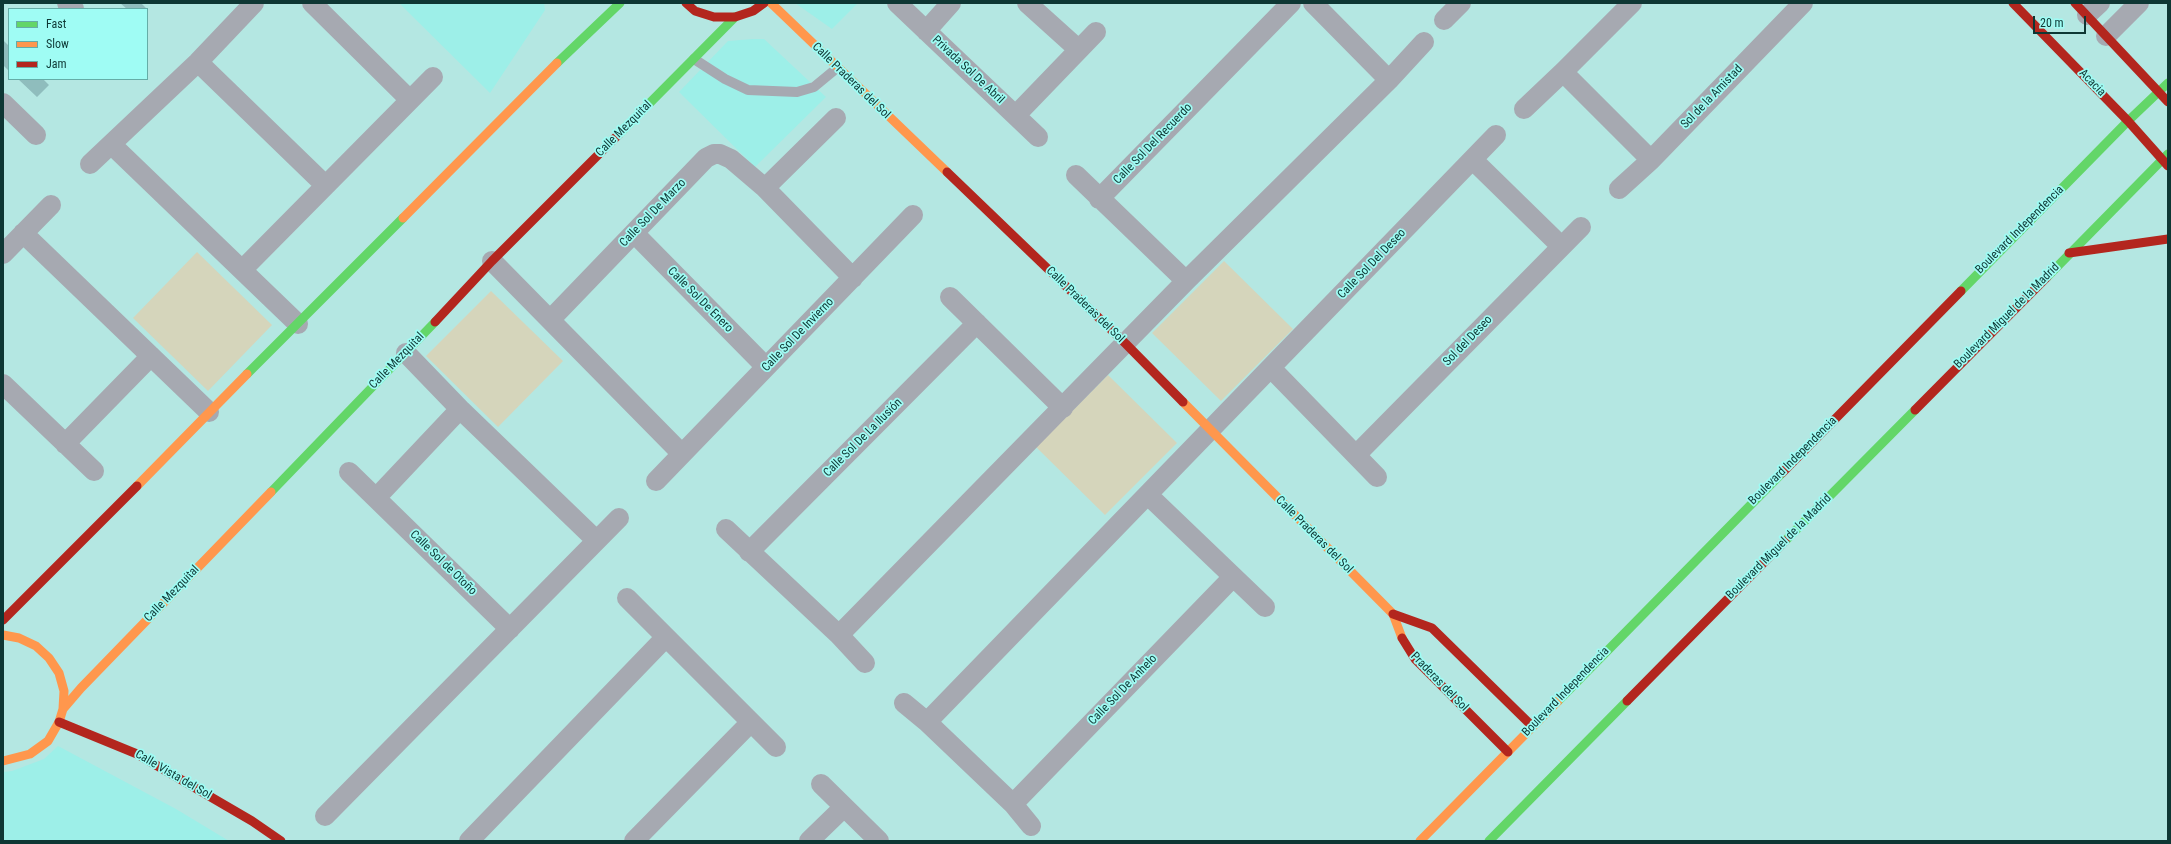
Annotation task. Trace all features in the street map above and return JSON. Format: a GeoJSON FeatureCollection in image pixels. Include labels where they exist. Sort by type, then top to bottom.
{"type":"FeatureCollection","features":[{"type":"Feature","properties":{"kind":"street"},"geometry":{"type":"LineString","coordinates":[[90,164],[112,145],[198,62],[254,3]]}},
{"type":"Feature","properties":{"kind":"street"},"geometry":{"type":"LineString","coordinates":[[312,3],[410,100]]}},
{"type":"Feature","properties":{"kind":"street"},"geometry":{"type":"LineString","coordinates":[[3,620],[557,62],[620,3]]}},
{"type":"Feature","properties":{"kind":"street"},"geometry":{"type":"LineString","coordinates":[[686,3],[695,10],[714,17],[734,17],[753,11],[764,3]]}},
{"type":"Feature","properties":{"kind":"street","name":"Calle Praderas del Sol"},"geometry":{"type":"LineString","coordinates":[[771,3],[1126,344],[1210,431],[1393,614]]}},
{"type":"Feature","properties":{"kind":"street","name":"Privada Sol De Abril"},"geometry":{"type":"LineString","coordinates":[[897,3],[1038,137]]}},
{"type":"Feature","properties":{"kind":"street"},"geometry":{"type":"LineString","coordinates":[[926,31],[951,3]]}},
{"type":"Feature","properties":{"kind":"street"},"geometry":{"type":"LineString","coordinates":[[1027,3],[1078,49]]}},
{"type":"Feature","properties":{"kind":"street","name":"Calle Sol Del Recuerdo"},"geometry":{"type":"LineString","coordinates":[[1099,199],[1291,3]]}},
{"type":"Feature","properties":{"kind":"street"},"geometry":{"type":"LineString","coordinates":[[1313,3],[1389,80]]}},
{"type":"Feature","properties":{"kind":"street"},"geometry":{"type":"LineString","coordinates":[[1444,20],[1461,3]]}},
{"type":"Feature","properties":{"kind":"street"},"geometry":{"type":"LineString","coordinates":[[1524,109],[1632,3]]}},
{"type":"Feature","properties":{"kind":"street","name":"Sol de la Amistad"},"geometry":{"type":"LineString","coordinates":[[1619,189],[1650,160],[1804,3]]}},
{"type":"Feature","properties":{"kind":"street","name":"Acacia"},"geometry":{"type":"LineString","coordinates":[[2013,3],[2166,160]]}},
{"type":"Feature","properties":{"kind":"street"},"geometry":{"type":"LineString","coordinates":[[2106,36],[2139,3]]}},
{"type":"Feature","properties":{"kind":"street"},"geometry":{"type":"LineString","coordinates":[[2087,7],[2106,36],[2168,102]]}},
{"type":"Feature","properties":{"kind":"street","name":"Calle Mezquital"},"geometry":{"type":"LineString","coordinates":[[63,709],[81,688],[406,353],[492,261],[734,17]]}},
{"type":"Feature","properties":{"kind":"street"},"geometry":{"type":"LineString","coordinates":[[1016,115],[1096,32]]}},
{"type":"Feature","properties":{"kind":"street"},"geometry":{"type":"LineString","coordinates":[[839,635],[1186,282],[1389,80],[1424,42]]}},
{"type":"Feature","properties":{"kind":"street"},"geometry":{"type":"LineString","coordinates":[[198,62],[325,185]]}},
{"type":"Feature","properties":{"kind":"street"},"geometry":{"type":"LineString","coordinates":[[1563,72],[1650,160]]}},
{"type":"Feature","properties":{"kind":"street"},"geometry":{"type":"LineString","coordinates":[[243,269],[433,77]]}},
{"type":"Feature","properties":{"kind":"street","name":"Boulevard Independencia"},"geometry":{"type":"LineString","coordinates":[[1420,841],[2128,121],[2168,83]]}},
{"type":"Feature","properties":{"kind":"street"},"geometry":{"type":"LineString","coordinates":[[3,103],[36,135]]}},
{"type":"Feature","properties":{"kind":"street"},"geometry":{"type":"LineString","coordinates":[[765,188],[836,118]]}},
{"type":"Feature","properties":{"kind":"street","name":"Calle Sol Del Deseo"},"geometry":{"type":"LineString","coordinates":[[1210,431],[1496,135]]}},
{"type":"Feature","properties":{"kind":"street"},"geometry":{"type":"LineString","coordinates":[[112,145],[243,269],[298,324]]}},
{"type":"Feature","properties":{"kind":"street","name":"Calle Sol De Marzo"},"geometry":{"type":"LineString","coordinates":[[550,320],[706,158],[714,154],[720,154],[731,159],[765,188],[853,278]]}},
{"type":"Feature","properties":{"kind":"street"},"geometry":{"type":"LineString","coordinates":[[1473,160],[1561,246]]}},
{"type":"Feature","properties":{"kind":"street"},"geometry":{"type":"LineString","coordinates":[[2069,253],[2166,160]]}},
{"type":"Feature","properties":{"kind":"street"},"geometry":{"type":"LineString","coordinates":[[1076,176],[1186,282]]}},
{"type":"Feature","properties":{"kind":"street"},"geometry":{"type":"LineString","coordinates":[[3,254],[51,205]]}},
{"type":"Feature","properties":{"kind":"street","name":"Calle Sol De Invierno"},"geometry":{"type":"LineString","coordinates":[[656,481],[914,215]]}},
{"type":"Feature","properties":{"kind":"street","name":"Sol del Deseo"},"geometry":{"type":"LineString","coordinates":[[1356,456],[1581,227]]}},
{"type":"Feature","properties":{"kind":"street"},"geometry":{"type":"LineString","coordinates":[[23,233],[209,412]]}},
{"type":"Feature","properties":{"kind":"street","name":"Calle Sol De Enero"},"geometry":{"type":"LineString","coordinates":[[634,233],[766,367]]}},
{"type":"Feature","properties":{"kind":"street"},"geometry":{"type":"LineString","coordinates":[[2069,253],[2152,240],[2168,240]]}},
{"type":"Feature","properties":{"kind":"street","name":"Boulevard Miguel de la Madrid"},"geometry":{"type":"LineString","coordinates":[[1489,841],[2069,253]]}},
{"type":"Feature","properties":{"kind":"street"},"geometry":{"type":"LineString","coordinates":[[492,261],[682,454]]}},
{"type":"Feature","properties":{"kind":"street"},"geometry":{"type":"LineString","coordinates":[[950,297],[1063,408]]}},
{"type":"Feature","properties":{"kind":"street","name":"Calle Sol De La Ilusión"},"geometry":{"type":"LineString","coordinates":[[749,552],[977,323]]}},
{"type":"Feature","properties":{"kind":"street"},"geometry":{"type":"LineString","coordinates":[[406,353],[460,409],[596,540]]}},
{"type":"Feature","properties":{"kind":"street"},"geometry":{"type":"LineString","coordinates":[[65,444],[151,356]]}},
{"type":"Feature","properties":{"kind":"street"},"geometry":{"type":"LineString","coordinates":[[1271,368],[1377,477]]}},
{"type":"Feature","properties":{"kind":"street"},"geometry":{"type":"LineString","coordinates":[[3,384],[94,471]]}},
{"type":"Feature","properties":{"kind":"street"},"geometry":{"type":"LineString","coordinates":[[376,498],[460,409]]}},
{"type":"Feature","properties":{"kind":"street"},"geometry":{"type":"LineString","coordinates":[[928,722],[1210,431]]}},
{"type":"Feature","properties":{"kind":"street","name":"Calle Sol de Otoño"},"geometry":{"type":"LineString","coordinates":[[349,472],[510,629]]}},
{"type":"Feature","properties":{"kind":"street"},"geometry":{"type":"LineString","coordinates":[[1148,495],[1265,607]]}},
{"type":"Feature","properties":{"kind":"street"},"geometry":{"type":"LineString","coordinates":[[325,816],[619,518]]}},
{"type":"Feature","properties":{"kind":"street"},"geometry":{"type":"LineString","coordinates":[[726,529],[839,635],[865,663]]}},
{"type":"Feature","properties":{"kind":"street","name":"Calle Sol De Anhelo"},"geometry":{"type":"LineString","coordinates":[[1013,804],[1233,577]]}},
{"type":"Feature","properties":{"kind":"street"},"geometry":{"type":"LineString","coordinates":[[626,598],[776,747]]}},
{"type":"Feature","properties":{"kind":"street"},"geometry":{"type":"LineString","coordinates":[[1393,614],[1432,628],[1532,726]]}},
{"type":"Feature","properties":{"kind":"street","name":"Praderas del Sol"},"geometry":{"type":"LineString","coordinates":[[1393,614],[1402,639],[1415,659],[1508,752]]}},
{"type":"Feature","properties":{"kind":"street"},"geometry":{"type":"LineString","coordinates":[[3,635],[19,638],[30,643],[49,658],[64,690],[63,709],[59,722],[48,741],[30,754],[9,761],[3,761]]}},
{"type":"Feature","properties":{"kind":"street"},"geometry":{"type":"LineString","coordinates":[[469,841],[666,637]]}},
{"type":"Feature","properties":{"kind":"street"},"geometry":{"type":"LineString","coordinates":[[904,703],[928,722],[1013,804],[1031,826]]}},
{"type":"Feature","properties":{"kind":"street","name":"Calle Vista del Sol"},"geometry":{"type":"LineString","coordinates":[[59,722],[137,754],[252,821],[281,841]]}},
{"type":"Feature","properties":{"kind":"street"},"geometry":{"type":"LineString","coordinates":[[634,841],[751,722]]}},
{"type":"Feature","properties":{"kind":"street"},"geometry":{"type":"LineString","coordinates":[[821,784],[879,841]]}},
{"type":"Feature","properties":{"kind":"street"},"geometry":{"type":"LineString","coordinates":[[809,841],[844,807]]}},
{"type":"Feature","properties":{"kind":"lane"},"geometry":{"type":"LineString","coordinates":[[694,59],[725,79],[748,90],[797,92],[814,87],[837,68]]}},
{"type":"Feature","properties":{"kind":"shaded area"},"geometry":{"type":"Polygon","coordinates":[[[399,3],[544,3],[545,10],[490,93],[399,3]]]}},
{"type":"Feature","properties":{"kind":"shaded area"},"geometry":{"type":"Polygon","coordinates":[[[795,3],[858,3],[832,29],[795,3]]]}},
{"type":"Feature","properties":{"kind":"shaded area"},"geometry":{"type":"Polygon","coordinates":[[[764,39],[826,97],[755,167],[679,92],[728,41],[764,39]]]}},
{"type":"Feature","properties":{"kind":"shaded area"},"geometry":{"type":"Polygon","coordinates":[[[58,746],[176,809],[229,841],[3,841],[3,772],[12,771],[44,759],[58,746]]]}},
{"type":"Feature","properties":{"kind":"green space"},"geometry":{"type":"Polygon","coordinates":[[[197,252],[272,325],[208,391],[133,318],[197,252]]]}},
{"type":"Feature","properties":{"kind":"green space"},"geometry":{"type":"Polygon","coordinates":[[[1224,261],[1293,329],[1221,401],[1152,333],[1224,261]]]}},
{"type":"Feature","properties":{"kind":"green space"},"geometry":{"type":"Polygon","coordinates":[[[491,291],[563,361],[498,427],[426,356],[491,291]]]}},
{"type":"Feature","properties":{"kind":"green space"},"geometry":{"type":"Polygon","coordinates":[[[1108,375],[1177,443],[1105,515],[1036,447],[1108,375]]]}},
{"type":"Feature","properties":{"kind":"building"},"geometry":{"type":"Polygon","coordinates":[[[120,3],[141,3],[146,8],[126,8],[120,3]]]}},
{"type":"Feature","properties":{"kind":"building"},"geometry":{"type":"Polygon","coordinates":[[[3,40],[8,45],[8,70],[3,65],[3,40]]]}},
{"type":"Feature","properties":{"kind":"building"},"geometry":{"type":"Polygon","coordinates":[[[19,80],[44,80],[49,85],[37,97],[19,80]]]}},
{"type":"Feature","properties":{"kind":"traffic: fast"},"geometry":{"type":"LineString","coordinates":[[557,63],[620,3]]}},
{"type":"Feature","properties":{"kind":"traffic: fast"},"geometry":{"type":"LineString","coordinates":[[619,134],[735,17]]}},
{"type":"Feature","properties":{"kind":"traffic: fast"},"geometry":{"type":"LineString","coordinates":[[1961,291],[2128,121],[2168,83]]}},
{"type":"Feature","properties":{"kind":"traffic: fast"},"geometry":{"type":"LineString","coordinates":[[2047,277],[2168,154]]}},
{"type":"Feature","properties":{"kind":"traffic: fast"},"geometry":{"type":"LineString","coordinates":[[247,374],[403,218]]}},
{"type":"Feature","properties":{"kind":"traffic: fast"},"geometry":{"type":"LineString","coordinates":[[271,492],[435,322]]}},
{"type":"Feature","properties":{"kind":"traffic: fast"},"geometry":{"type":"LineString","coordinates":[[1785,541],[1915,410]]}},
{"type":"Feature","properties":{"kind":"traffic: fast"},"geometry":{"type":"LineString","coordinates":[[1558,701],[1782,473]]}},
{"type":"Feature","properties":{"kind":"traffic: fast"},"geometry":{"type":"LineString","coordinates":[[1489,841],[1627,701]]}},
{"type":"Feature","properties":{"kind":"traffic: slow"},"geometry":{"type":"LineString","coordinates":[[771,3],[947,172]]}},
{"type":"Feature","properties":{"kind":"traffic: slow"},"geometry":{"type":"LineString","coordinates":[[403,218],[557,63]]}},
{"type":"Feature","properties":{"kind":"traffic: slow"},"geometry":{"type":"LineString","coordinates":[[137,486],[247,374]]}},
{"type":"Feature","properties":{"kind":"traffic: slow"},"geometry":{"type":"LineString","coordinates":[[1183,402],[1393,614],[1402,638]]}},
{"type":"Feature","properties":{"kind":"traffic: slow"},"geometry":{"type":"LineString","coordinates":[[63,709],[81,688],[271,492]]}},
{"type":"Feature","properties":{"kind":"traffic: slow"},"geometry":{"type":"LineString","coordinates":[[3,635],[19,638],[36,646],[49,658],[59,673],[64,691],[63,709],[59,722],[48,741],[30,754],[3,761]]}},
{"type":"Feature","properties":{"kind":"traffic: slow"},"geometry":{"type":"LineString","coordinates":[[1420,841],[1558,701]]}},
{"type":"Feature","properties":{"kind":"traffic: jam"},"geometry":{"type":"LineString","coordinates":[[686,3],[695,11],[714,17],[735,17],[753,11],[764,3]]}},
{"type":"Feature","properties":{"kind":"traffic: jam"},"geometry":{"type":"LineString","coordinates":[[2013,3],[2128,121],[2168,166]]}},
{"type":"Feature","properties":{"kind":"traffic: jam"},"geometry":{"type":"LineString","coordinates":[[2075,3],[2168,102]]}},
{"type":"Feature","properties":{"kind":"traffic: jam"},"geometry":{"type":"LineString","coordinates":[[435,322],[492,261],[619,134]]}},
{"type":"Feature","properties":{"kind":"traffic: jam"},"geometry":{"type":"LineString","coordinates":[[947,172],[1126,344],[1183,402]]}},
{"type":"Feature","properties":{"kind":"traffic: jam"},"geometry":{"type":"LineString","coordinates":[[2069,253],[2168,239]]}},
{"type":"Feature","properties":{"kind":"traffic: jam"},"geometry":{"type":"LineString","coordinates":[[1915,410],[2047,277]]}},
{"type":"Feature","properties":{"kind":"traffic: jam"},"geometry":{"type":"LineString","coordinates":[[1782,473],[1961,291]]}},
{"type":"Feature","properties":{"kind":"traffic: jam"},"geometry":{"type":"LineString","coordinates":[[3,620],[137,486]]}},
{"type":"Feature","properties":{"kind":"traffic: jam"},"geometry":{"type":"LineString","coordinates":[[1627,701],[1785,541]]}},
{"type":"Feature","properties":{"kind":"traffic: jam"},"geometry":{"type":"LineString","coordinates":[[1393,614],[1432,628],[1532,726]]}},
{"type":"Feature","properties":{"kind":"traffic: jam"},"geometry":{"type":"LineString","coordinates":[[1402,638],[1415,659],[1508,752]]}},
{"type":"Feature","properties":{"kind":"traffic: jam"},"geometry":{"type":"LineString","coordinates":[[59,722],[137,754],[252,821],[281,841]]}}]}
